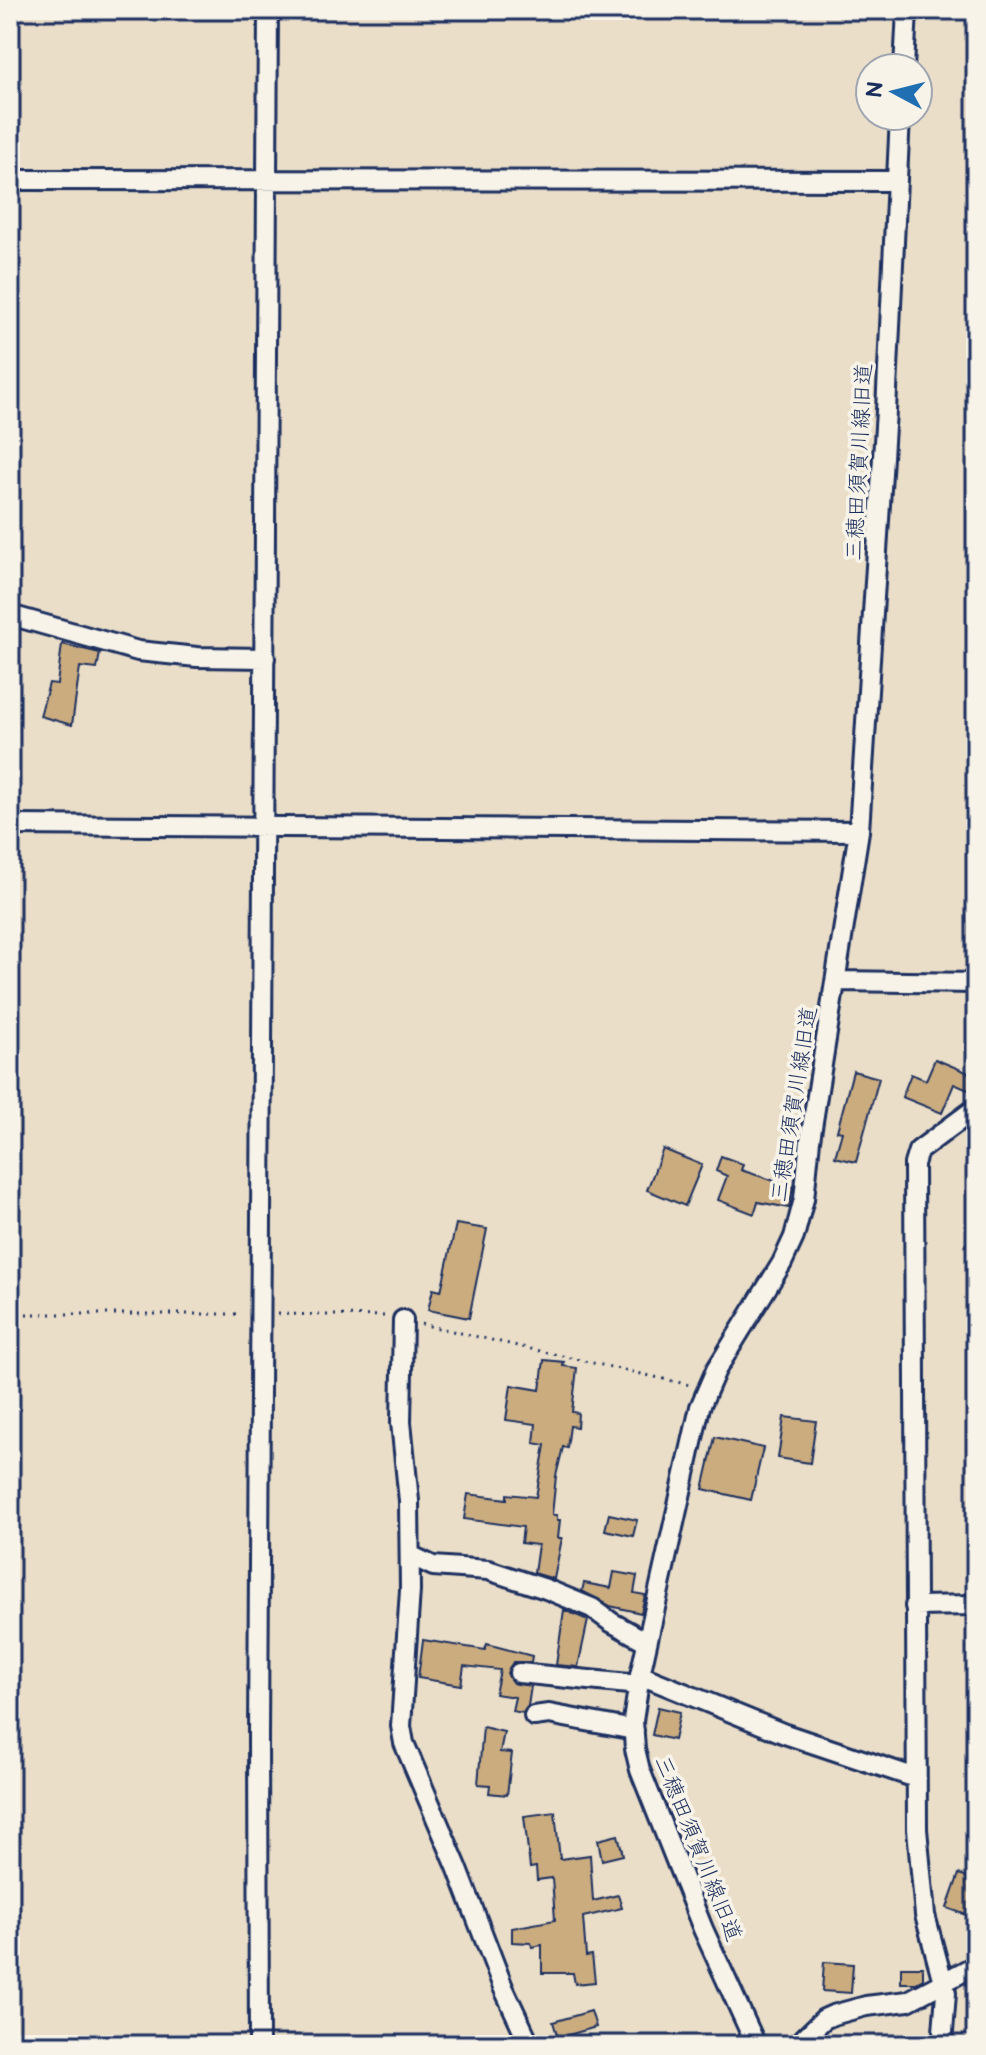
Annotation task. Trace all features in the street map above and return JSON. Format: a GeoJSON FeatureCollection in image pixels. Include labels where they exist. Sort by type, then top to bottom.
{"type":"FeatureCollection","features":[{"type":"Feature","properties":{"kind":"street"},"geometry":{"type":"LineString","coordinates":[[259,2045],[268,10]]}},
{"type":"Feature","properties":{"kind":"street"},"geometry":{"type":"LineString","coordinates":[[905,52],[907,10]]}},
{"type":"Feature","properties":{"kind":"street","name":"三穂田須賀川線旧道"},"geometry":{"type":"LineString","coordinates":[[756,2045],[703,1929],[649,1796],[640,1770],[634,1730],[647,1642],[706,1390],[722,1358],[782,1263],[794,1237],[804,1199],[810,1140],[859,831],[886,411],[899,132]]}},
{"type":"Feature","properties":{"kind":"street"},"geometry":{"type":"LineString","coordinates":[[10,180],[896,181]]}},
{"type":"Feature","properties":{"kind":"street"},"geometry":{"type":"LineString","coordinates":[[10,615],[138,651],[197,657],[265,658]]}},
{"type":"Feature","properties":{"kind":"street"},"geometry":{"type":"LineString","coordinates":[[10,825],[859,831]]}},
{"type":"Feature","properties":{"kind":"street"},"geometry":{"type":"LineString","coordinates":[[837,981],[976,983]]}},
{"type":"Feature","properties":{"kind":"street"},"geometry":{"type":"LineString","coordinates":[[942,2045],[947,2008],[925,1915],[917,1829],[914,1164],[918,1151],[976,1108]]}},
{"type":"Feature","properties":{"kind":"street"},"geometry":{"type":"LineString","coordinates":[[403,1320],[401,1422],[409,1501],[410,1555],[401,1726],[404,1743],[457,1867],[503,1987],[530,2045]]}},
{"type":"Feature","properties":{"kind":"street"},"geometry":{"type":"LineString","coordinates":[[410,1555],[433,1566],[488,1570],[546,1589],[592,1608],[647,1642]]}},
{"type":"Feature","properties":{"kind":"street"},"geometry":{"type":"LineString","coordinates":[[915,1606],[976,1605]]}},
{"type":"Feature","properties":{"kind":"street"},"geometry":{"type":"LineString","coordinates":[[519,1673],[639,1680],[916,1778]]}},
{"type":"Feature","properties":{"kind":"street"},"geometry":{"type":"LineString","coordinates":[[534,1716],[549,1714],[634,1730]]}},
{"type":"Feature","properties":{"kind":"street"},"geometry":{"type":"LineString","coordinates":[[797,2045],[824,2019],[866,2006],[908,2001],[976,1965]]}},
{"type":"Feature","properties":{"kind":"path"},"geometry":{"type":"LineString","coordinates":[[10,1314],[384,1316],[675,1380],[706,1390]]}},
{"type":"Feature","properties":{"kind":"building"},"geometry":{"type":"Polygon","coordinates":[[[62,644],[100,653],[97,669],[80,667],[72,725],[40,716],[49,683],[57,684],[62,644]]]}},
{"type":"Feature","properties":{"kind":"building"},"geometry":{"type":"Polygon","coordinates":[[[935,1059],[976,1076],[973,1092],[954,1084],[942,1113],[902,1097],[911,1074],[926,1080],[935,1059]]]}},
{"type":"Feature","properties":{"kind":"building"},"geometry":{"type":"Polygon","coordinates":[[[853,1071],[879,1078],[856,1162],[835,1157],[842,1132],[837,1131],[853,1071]]]}},
{"type":"Feature","properties":{"kind":"building"},"geometry":{"type":"Polygon","coordinates":[[[663,1149],[702,1165],[685,1206],[647,1190],[663,1149]]]}},
{"type":"Feature","properties":{"kind":"building"},"geometry":{"type":"Polygon","coordinates":[[[721,1156],[743,1164],[741,1170],[793,1187],[789,1208],[758,1202],[754,1214],[718,1200],[727,1176],[716,1171],[721,1156]]]}},
{"type":"Feature","properties":{"kind":"building"},"geometry":{"type":"Polygon","coordinates":[[[456,1224],[487,1229],[469,1318],[428,1310],[433,1289],[441,1291],[456,1224]]]}},
{"type":"Feature","properties":{"kind":"building"},"geometry":{"type":"Polygon","coordinates":[[[544,1360],[564,1362],[563,1366],[577,1368],[572,1412],[578,1413],[577,1427],[570,1426],[567,1448],[563,1447],[556,1476],[552,1515],[557,1515],[557,1520],[560,1520],[558,1538],[562,1538],[554,1579],[534,1573],[538,1545],[521,1543],[523,1527],[464,1519],[468,1494],[507,1499],[507,1494],[536,1497],[545,1445],[534,1443],[536,1424],[506,1420],[511,1385],[540,1390],[544,1360]]]}},
{"type":"Feature","properties":{"kind":"building"},"geometry":{"type":"Polygon","coordinates":[[[784,1417],[816,1421],[810,1463],[778,1458],[784,1417]]]}},
{"type":"Feature","properties":{"kind":"building"},"geometry":{"type":"Polygon","coordinates":[[[715,1437],[763,1448],[751,1500],[703,1489],[715,1437]]]}},
{"type":"Feature","properties":{"kind":"building"},"geometry":{"type":"Polygon","coordinates":[[[609,1514],[637,1520],[633,1536],[605,1530],[609,1514]]]}},
{"type":"Feature","properties":{"kind":"building"},"geometry":{"type":"Polygon","coordinates":[[[614,1572],[637,1576],[634,1593],[645,1595],[641,1613],[610,1606],[582,1591],[584,1583],[611,1588],[614,1572]]]}},
{"type":"Feature","properties":{"kind":"building"},"geometry":{"type":"Polygon","coordinates":[[[564,1610],[588,1620],[578,1667],[556,1665],[564,1610]]]}},
{"type":"Feature","properties":{"kind":"building"},"geometry":{"type":"Polygon","coordinates":[[[423,1640],[485,1650],[487,1644],[532,1656],[531,1662],[513,1662],[507,1673],[513,1683],[531,1686],[528,1706],[523,1713],[512,1711],[515,1697],[495,1694],[500,1670],[464,1666],[461,1685],[418,1678],[423,1640]]]}},
{"type":"Feature","properties":{"kind":"building"},"geometry":{"type":"Polygon","coordinates":[[[658,1707],[680,1712],[674,1740],[652,1735],[658,1707]]]}},
{"type":"Feature","properties":{"kind":"building"},"geometry":{"type":"Polygon","coordinates":[[[483,1727],[504,1732],[500,1752],[512,1753],[507,1795],[489,1793],[490,1785],[478,1784],[483,1727]]]}},
{"type":"Feature","properties":{"kind":"building"},"geometry":{"type":"Polygon","coordinates":[[[555,1812],[560,1859],[590,1855],[593,1901],[618,1895],[622,1908],[583,1917],[586,1956],[592,1955],[595,1982],[575,1984],[573,1973],[542,1973],[542,1945],[532,1947],[531,1943],[512,1942],[512,1928],[555,1920],[552,1878],[537,1880],[536,1867],[530,1868],[524,1816],[555,1812]]]}},
{"type":"Feature","properties":{"kind":"building"},"geometry":{"type":"Polygon","coordinates":[[[618,1835],[623,1855],[602,1860],[598,1840],[618,1835]]]}},
{"type":"Feature","properties":{"kind":"building"},"geometry":{"type":"Polygon","coordinates":[[[959,1874],[976,1880],[976,1908],[972,1917],[947,1908],[959,1874]]]}},
{"type":"Feature","properties":{"kind":"building"},"geometry":{"type":"Polygon","coordinates":[[[824,1962],[853,1964],[851,1993],[822,1991],[824,1962]]]}},
{"type":"Feature","properties":{"kind":"building"},"geometry":{"type":"Polygon","coordinates":[[[901,1967],[923,1967],[923,1979],[916,1983],[901,1983],[901,1967]]]}},
{"type":"Feature","properties":{"kind":"building"},"geometry":{"type":"Polygon","coordinates":[[[591,2011],[596,2027],[558,2038],[553,2022],[591,2011]]]}}]}
